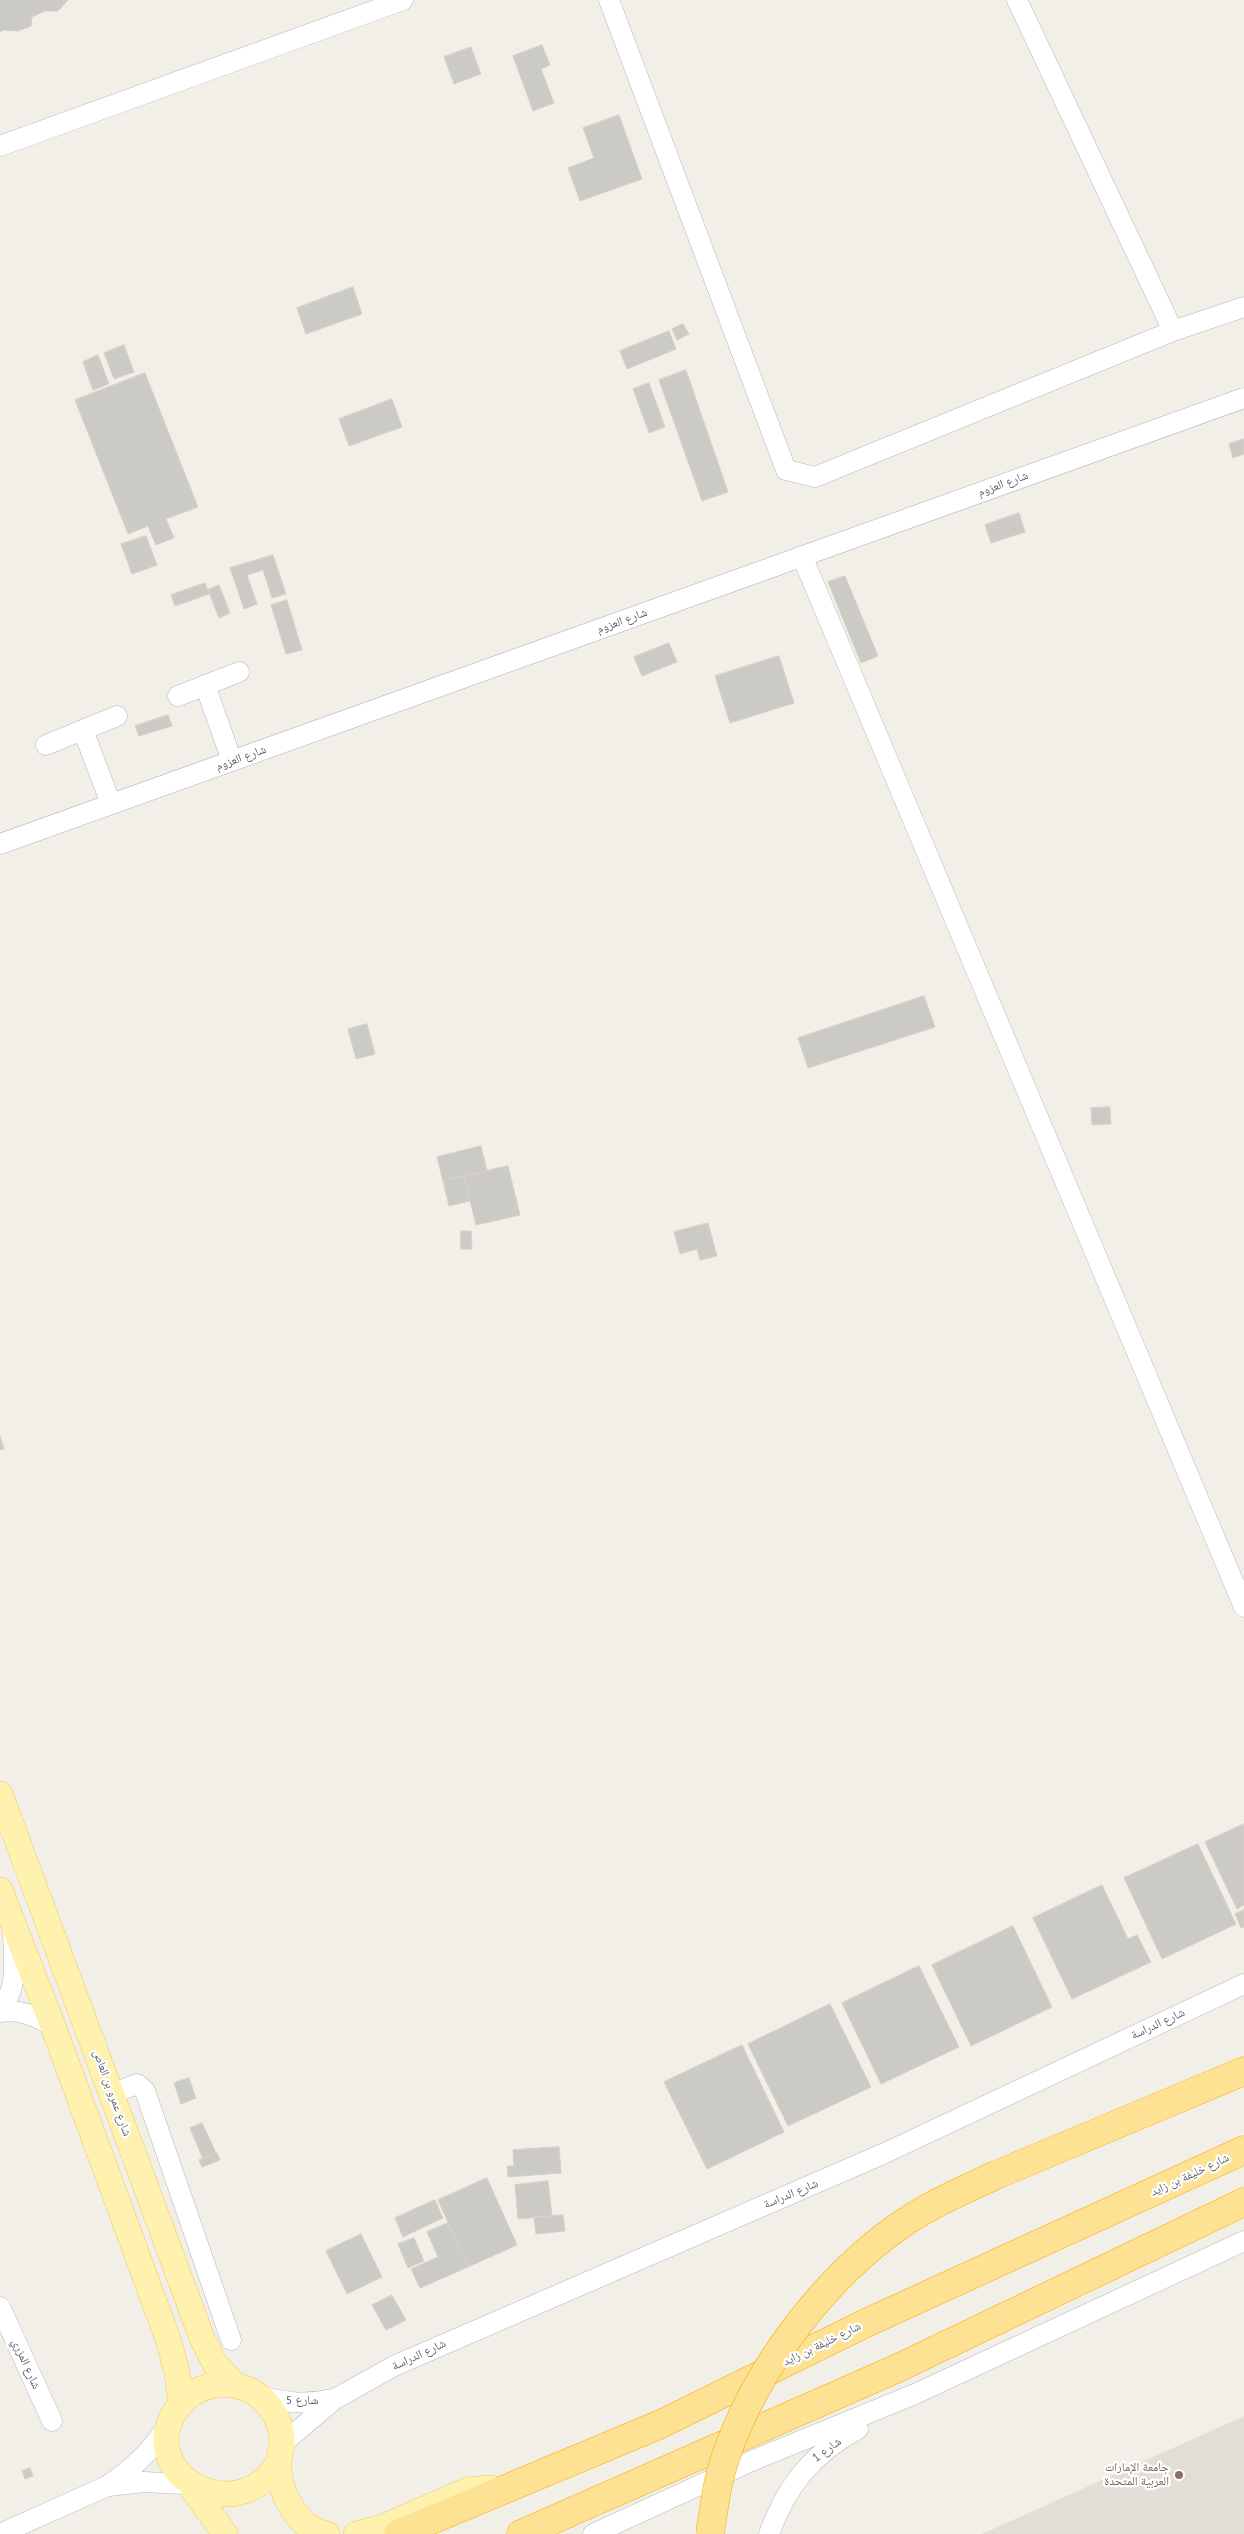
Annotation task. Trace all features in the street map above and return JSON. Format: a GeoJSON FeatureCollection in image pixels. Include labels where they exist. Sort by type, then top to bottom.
{"type":"FeatureCollection","features":[{"type":"Feature","properties":{"kind":"highway"},"geometry":{"type":"LineString","coordinates":[[710,2534],[714,2504],[725,2458],[739,2423],[776,2355],[804,2318],[854,2265],[895,2229],[949,2197],[996,2175],[1244,2071]]}},
{"type":"Feature","properties":{"kind":"highway","name":"شارع خليفة بن زايد"},"geometry":{"type":"LineString","coordinates":[[398,2534],[661,2424],[866,2323],[1244,2150]]}},
{"type":"Feature","properties":{"kind":"highway"},"geometry":{"type":"LineString","coordinates":[[521,2534],[898,2368],[1244,2202]]}},
{"type":"Feature","properties":{"kind":"main road","name":"شارع عمرو بن العاص"},"geometry":{"type":"LineString","coordinates":[[0,1794],[113,2093],[202,2338],[215,2364],[235,2385]]}},
{"type":"Feature","properties":{"kind":"main road"},"geometry":{"type":"LineString","coordinates":[[0,1890],[53,2026],[169,2342],[177,2372],[176,2413],[168,2433],[168,2455],[175,2471],[190,2487],[225,2534]]}},
{"type":"Feature","properties":{"kind":"main road"},"geometry":{"type":"LineString","coordinates":[[176,2413],[205,2387],[235,2385],[260,2396],[274,2412],[282,2433],[280,2452],[283,2487],[291,2506],[300,2520],[312,2529],[328,2534]]}},
{"type":"Feature","properties":{"kind":"main road"},"geometry":{"type":"LineString","coordinates":[[190,2487],[218,2499],[244,2496],[265,2482],[280,2452]]}},
{"type":"Feature","properties":{"kind":"main road"},"geometry":{"type":"LineString","coordinates":[[356,2534],[384,2527],[468,2490],[508,2488]]}},
{"type":"Feature","properties":{"kind":"street"},"geometry":{"type":"LineString","coordinates":[[0,146],[403,0]]}},
{"type":"Feature","properties":{"kind":"street"},"geometry":{"type":"LineString","coordinates":[[609,0],[786,470],[815,477],[1173,331],[1244,307]]}},
{"type":"Feature","properties":{"kind":"street"},"geometry":{"type":"LineString","coordinates":[[1017,0],[1173,331]]}},
{"type":"Feature","properties":{"kind":"street","name":"شارع العزوم"},"geometry":{"type":"LineString","coordinates":[[0,844],[1244,398]]}},
{"type":"Feature","properties":{"kind":"street"},"geometry":{"type":"LineString","coordinates":[[802,556],[1244,1607]]}},
{"type":"Feature","properties":{"kind":"street"},"geometry":{"type":"LineString","coordinates":[[178,696],[238,672]]}},
{"type":"Feature","properties":{"kind":"street"},"geometry":{"type":"LineString","coordinates":[[204,686],[232,761]]}},
{"type":"Feature","properties":{"kind":"street"},"geometry":{"type":"LineString","coordinates":[[46,745],[118,716]]}},
{"type":"Feature","properties":{"kind":"street"},"geometry":{"type":"LineString","coordinates":[[83,730],[111,804]]}},
{"type":"Feature","properties":{"kind":"street"},"geometry":{"type":"LineString","coordinates":[[0,2008],[9,1996],[12,1982],[12,1924]]}},
{"type":"Feature","properties":{"kind":"street","name":"شارع الدراسة"},"geometry":{"type":"LineString","coordinates":[[335,2399],[394,2366],[885,2153],[1244,1984]]}},
{"type":"Feature","properties":{"kind":"street"},"geometry":{"type":"LineString","coordinates":[[0,2012],[26,2013],[53,2026]]}},
{"type":"Feature","properties":{"kind":"street"},"geometry":{"type":"LineString","coordinates":[[113,2093],[137,2084],[145,2091],[231,2340]]}},
{"type":"Feature","properties":{"kind":"street"},"geometry":{"type":"LineString","coordinates":[[593,2534],[754,2460],[915,2394],[1244,2241]]}},
{"type":"Feature","properties":{"kind":"street","name":"شارع المزري"},"geometry":{"type":"LineString","coordinates":[[0,2307],[52,2421]]}},
{"type":"Feature","properties":{"kind":"street","name":"شارع 1"},"geometry":{"type":"LineString","coordinates":[[769,2534],[793,2485],[820,2452],[915,2394]]}},
{"type":"Feature","properties":{"kind":"street","name":"شارع 5"},"geometry":{"type":"LineString","coordinates":[[260,2396],[297,2404],[335,2399]]}},
{"type":"Feature","properties":{"kind":"street","name":"شارع 5"},"geometry":{"type":"LineString","coordinates":[[280,2452],[335,2399]]}},
{"type":"Feature","properties":{"kind":"street"},"geometry":{"type":"LineString","coordinates":[[0,2534],[105,2487],[135,2466],[148,2453],[176,2413]]}},
{"type":"Feature","properties":{"kind":"street"},"geometry":{"type":"LineString","coordinates":[[105,2487],[144,2482],[190,2487]]}},
{"type":"Feature","properties":{"kind":"shaded area","name":"جامعة الإمارات العربية المتحدة"},"geometry":{"type":"Polygon","coordinates":[[[1244,2416],[1244,2534],[982,2534],[1244,2416]]]}},
{"type":"Feature","properties":{"kind":"building"},"geometry":{"type":"Polygon","coordinates":[[[0,0],[68,0],[58,11],[45,11],[32,17],[31,26],[18,31],[4,30],[0,32],[0,0]]]}},
{"type":"Feature","properties":{"kind":"building"},"geometry":{"type":"Polygon","coordinates":[[[542,45],[550,65],[541,69],[554,103],[533,111],[513,56],[542,45]]]}},
{"type":"Feature","properties":{"kind":"building"},"geometry":{"type":"Polygon","coordinates":[[[471,47],[481,74],[454,84],[444,57],[471,47]]]}},
{"type":"Feature","properties":{"kind":"building"},"geometry":{"type":"Polygon","coordinates":[[[619,115],[642,179],[580,201],[568,168],[594,158],[583,128],[619,115]]]}},
{"type":"Feature","properties":{"kind":"building"},"geometry":{"type":"Polygon","coordinates":[[[353,287],[362,314],[306,334],[297,308],[353,287]]]}},
{"type":"Feature","properties":{"kind":"building"},"geometry":{"type":"Polygon","coordinates":[[[683,324],[689,334],[677,340],[672,329],[683,324]]]}},
{"type":"Feature","properties":{"kind":"building"},"geometry":{"type":"Polygon","coordinates":[[[669,331],[676,349],[627,369],[620,351],[669,331]]]}},
{"type":"Feature","properties":{"kind":"building"},"geometry":{"type":"Polygon","coordinates":[[[124,345],[134,372],[114,379],[104,353],[124,345]]]}},
{"type":"Feature","properties":{"kind":"building"},"geometry":{"type":"Polygon","coordinates":[[[98,355],[109,384],[93,390],[83,362],[98,355]]]}},
{"type":"Feature","properties":{"kind":"building"},"geometry":{"type":"Polygon","coordinates":[[[686,370],[728,492],[702,501],[659,380],[686,370]]]}},
{"type":"Feature","properties":{"kind":"building"},"geometry":{"type":"Polygon","coordinates":[[[145,373],[198,507],[166,519],[174,538],[156,545],[148,526],[128,534],[75,400],[145,373]]]}},
{"type":"Feature","properties":{"kind":"building"},"geometry":{"type":"Polygon","coordinates":[[[649,383],[665,427],[649,433],[633,389],[649,383]]]}},
{"type":"Feature","properties":{"kind":"building"},"geometry":{"type":"Polygon","coordinates":[[[392,399],[402,427],[349,446],[339,419],[392,399]]]}},
{"type":"Feature","properties":{"kind":"building"},"geometry":{"type":"Polygon","coordinates":[[[1244,439],[1244,454],[1233,458],[1229,444],[1244,439]]]}},
{"type":"Feature","properties":{"kind":"building"},"geometry":{"type":"Polygon","coordinates":[[[1019,513],[1025,532],[991,543],[985,525],[1019,513]]]}},
{"type":"Feature","properties":{"kind":"building"},"geometry":{"type":"Polygon","coordinates":[[[146,536],[157,565],[132,574],[121,544],[146,536]]]}},
{"type":"Feature","properties":{"kind":"building"},"geometry":{"type":"Polygon","coordinates":[[[273,555],[286,594],[272,598],[263,570],[247,575],[257,604],[244,609],[230,568],[273,555]]]}},
{"type":"Feature","properties":{"kind":"building"},"geometry":{"type":"Polygon","coordinates":[[[845,576],[878,656],[861,663],[828,582],[845,576]]]}},
{"type":"Feature","properties":{"kind":"building"},"geometry":{"type":"Polygon","coordinates":[[[205,583],[209,594],[175,606],[171,595],[205,583]]]}},
{"type":"Feature","properties":{"kind":"building"},"geometry":{"type":"Polygon","coordinates":[[[219,585],[230,613],[219,618],[208,590],[219,585]]]}},
{"type":"Feature","properties":{"kind":"building"},"geometry":{"type":"Polygon","coordinates":[[[287,600],[302,650],[286,654],[271,605],[287,600]]]}},
{"type":"Feature","properties":{"kind":"building"},"geometry":{"type":"Polygon","coordinates":[[[669,643],[677,662],[642,676],[634,657],[669,643]]]}},
{"type":"Feature","properties":{"kind":"building"},"geometry":{"type":"Polygon","coordinates":[[[779,656],[794,703],[730,723],[715,676],[779,656]]]}},
{"type":"Feature","properties":{"kind":"building"},"geometry":{"type":"Polygon","coordinates":[[[168,715],[172,726],[139,736],[135,726],[168,715]]]}},
{"type":"Feature","properties":{"kind":"building"},"geometry":{"type":"Polygon","coordinates":[[[924,996],[935,1027],[808,1068],[798,1038],[924,996]]]}},
{"type":"Feature","properties":{"kind":"building"},"geometry":{"type":"Polygon","coordinates":[[[367,1024],[375,1054],[356,1059],[348,1029],[367,1024]]]}},
{"type":"Feature","properties":{"kind":"building"},"geometry":{"type":"Polygon","coordinates":[[[1110,1107],[1111,1124],[1092,1125],[1091,1108],[1110,1107]]]}},
{"type":"Feature","properties":{"kind":"building"},"geometry":{"type":"Polygon","coordinates":[[[481,1146],[487,1171],[443,1181],[437,1157],[481,1146]]]}},
{"type":"Feature","properties":{"kind":"building"},"geometry":{"type":"Polygon","coordinates":[[[508,1166],[520,1215],[476,1225],[464,1176],[508,1166]]]}},
{"type":"Feature","properties":{"kind":"building"},"geometry":{"type":"Polygon","coordinates":[[[464,1176],[470,1201],[449,1206],[443,1181],[464,1176]]]}},
{"type":"Feature","properties":{"kind":"building"},"geometry":{"type":"Polygon","coordinates":[[[708,1223],[717,1256],[700,1260],[697,1249],[680,1254],[674,1232],[708,1223]]]}},
{"type":"Feature","properties":{"kind":"building"},"geometry":{"type":"Polygon","coordinates":[[[461,1231],[471,1231],[472,1249],[461,1249],[461,1231]]]}},
{"type":"Feature","properties":{"kind":"building"},"geometry":{"type":"Polygon","coordinates":[[[0,1436],[4,1449],[0,1450],[0,1436]]]}},
{"type":"Feature","properties":{"kind":"building"},"geometry":{"type":"Polygon","coordinates":[[[1244,1824],[1244,1905],[1237,1909],[1205,1842],[1244,1824]]]}},
{"type":"Feature","properties":{"kind":"building"},"geometry":{"type":"Polygon","coordinates":[[[1198,1844],[1236,1924],[1162,1959],[1124,1878],[1198,1844]]]}},
{"type":"Feature","properties":{"kind":"building"},"geometry":{"type":"Polygon","coordinates":[[[1102,1885],[1128,1939],[1137,1935],[1151,1962],[1072,1999],[1033,1918],[1102,1885]]]}},
{"type":"Feature","properties":{"kind":"building"},"geometry":{"type":"Polygon","coordinates":[[[1244,1910],[1244,1927],[1241,1928],[1235,1914],[1244,1910]]]}},
{"type":"Feature","properties":{"kind":"building"},"geometry":{"type":"Polygon","coordinates":[[[1013,1926],[1052,2007],[971,2046],[932,1965],[1013,1926]]]}},
{"type":"Feature","properties":{"kind":"building"},"geometry":{"type":"Polygon","coordinates":[[[919,1966],[959,2047],[881,2084],[842,2003],[919,1966]]]}},
{"type":"Feature","properties":{"kind":"building"},"geometry":{"type":"Polygon","coordinates":[[[830,2004],[871,2087],[788,2126],[748,2044],[830,2004]]]}},
{"type":"Feature","properties":{"kind":"building"},"geometry":{"type":"Polygon","coordinates":[[[742,2045],[784,2132],[707,2169],[664,2082],[742,2045]]]}},
{"type":"Feature","properties":{"kind":"building"},"geometry":{"type":"Polygon","coordinates":[[[189,2078],[196,2098],[181,2104],[174,2083],[189,2078]]]}},
{"type":"Feature","properties":{"kind":"building"},"geometry":{"type":"Polygon","coordinates":[[[202,2123],[216,2153],[203,2159],[190,2128],[202,2123]]]}},
{"type":"Feature","properties":{"kind":"building"},"geometry":{"type":"Polygon","coordinates":[[[559,2147],[561,2173],[508,2177],[507,2166],[514,2166],[513,2150],[559,2147]]]}},
{"type":"Feature","properties":{"kind":"building"},"geometry":{"type":"Polygon","coordinates":[[[217,2153],[220,2160],[202,2167],[199,2160],[217,2153]]]}},
{"type":"Feature","properties":{"kind":"building"},"geometry":{"type":"Polygon","coordinates":[[[487,2178],[517,2245],[468,2267],[438,2200],[487,2178]]]}},
{"type":"Feature","properties":{"kind":"building"},"geometry":{"type":"Polygon","coordinates":[[[548,2181],[552,2216],[518,2219],[515,2185],[548,2181]]]}},
{"type":"Feature","properties":{"kind":"building"},"geometry":{"type":"Polygon","coordinates":[[[435,2200],[443,2218],[403,2237],[395,2218],[435,2200]]]}},
{"type":"Feature","properties":{"kind":"building"},"geometry":{"type":"Polygon","coordinates":[[[563,2215],[565,2231],[536,2234],[534,2217],[563,2215]]]}},
{"type":"Feature","properties":{"kind":"building"},"geometry":{"type":"Polygon","coordinates":[[[448,2223],[468,2267],[420,2288],[411,2269],[438,2257],[427,2232],[448,2223]]]}},
{"type":"Feature","properties":{"kind":"building"},"geometry":{"type":"Polygon","coordinates":[[[361,2234],[382,2277],[347,2294],[326,2251],[361,2234]]]}},
{"type":"Feature","properties":{"kind":"building"},"geometry":{"type":"Polygon","coordinates":[[[414,2238],[424,2261],[408,2268],[398,2244],[414,2238]]]}},
{"type":"Feature","properties":{"kind":"building"},"geometry":{"type":"Polygon","coordinates":[[[392,2295],[406,2320],[386,2330],[372,2305],[392,2295]]]}},
{"type":"Feature","properties":{"kind":"building"},"geometry":{"type":"Polygon","coordinates":[[[30,2468],[33,2476],[25,2479],[22,2471],[30,2468]]]}},
{"type":"Feature","properties":{"kind":"place","name":"جامعة الإمارات العربية المتحدة"},"geometry":{"type":"Point","coordinates":[1179,2475]}}]}
